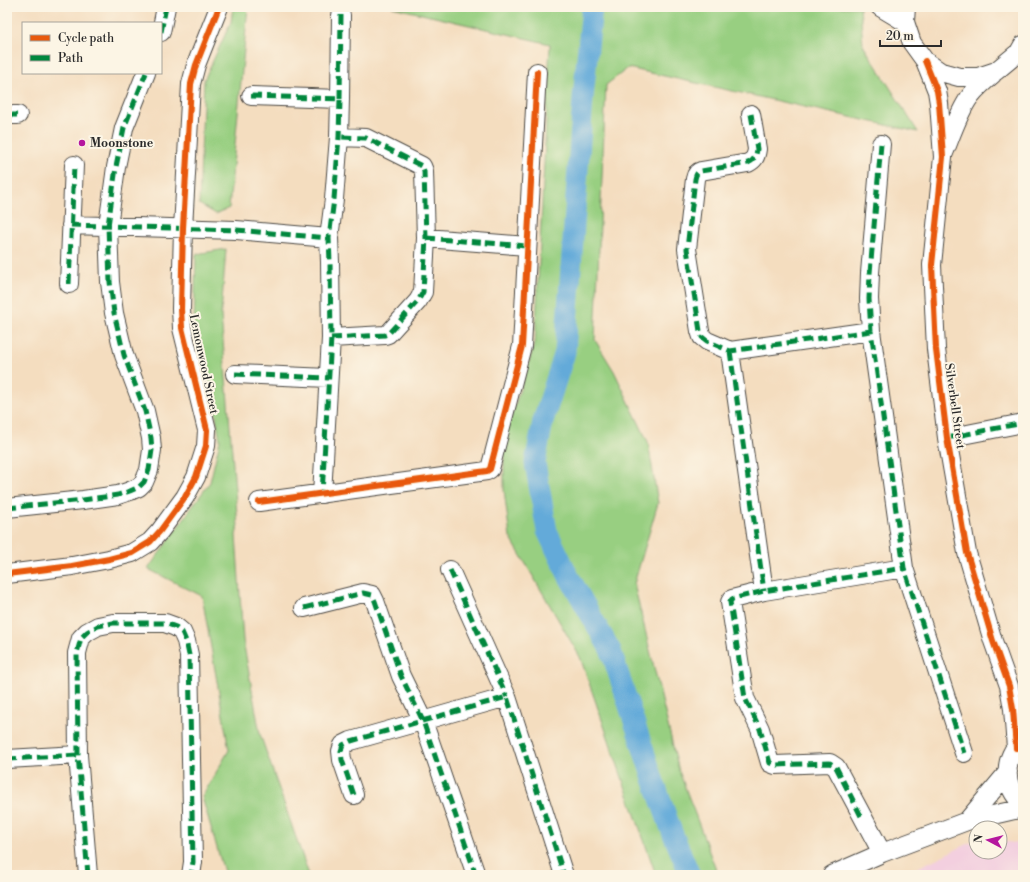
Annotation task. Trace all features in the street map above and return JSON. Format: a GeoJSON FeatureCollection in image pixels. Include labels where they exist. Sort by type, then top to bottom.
{"type":"FeatureCollection","features":[{"type":"Feature","properties":{"kind":"street"},"geometry":{"type":"LineString","coordinates":[[162,27],[166,7]]}},
{"type":"Feature","properties":{"kind":"street","name":"Lemonwood Street"},"geometry":{"type":"LineString","coordinates":[[7,574],[109,560],[132,553],[150,542],[160,531],[185,497],[196,477],[206,446],[207,430],[182,328],[183,228],[191,84],[196,65],[219,7]]}},
{"type":"Feature","properties":{"kind":"street"},"geometry":{"type":"LineString","coordinates":[[880,7],[905,14],[912,43],[925,61],[941,72],[959,77],[978,77],[996,72]]}},
{"type":"Feature","properties":{"kind":"street"},"geometry":{"type":"LineString","coordinates":[[322,494],[331,338],[329,238],[339,137],[341,15]]}},
{"type":"Feature","properties":{"kind":"street","name":"Silverbell Street"},"geometry":{"type":"LineString","coordinates":[[943,158],[958,118],[967,101],[974,92],[1022,50]]}},
{"type":"Feature","properties":{"kind":"street","name":"Silverbell Street"},"geometry":{"type":"LineString","coordinates":[[925,61],[937,91],[943,158],[932,265],[936,349],[947,438],[967,553],[993,641],[1009,686],[1019,744]]}},
{"type":"Feature","properties":{"kind":"street"},"geometry":{"type":"LineString","coordinates":[[259,502],[487,471],[490,469],[522,346],[537,72]]}},
{"type":"Feature","properties":{"kind":"street"},"geometry":{"type":"LineString","coordinates":[[7,508],[118,495],[139,487],[144,482],[149,470],[152,450],[145,411],[124,355],[114,313],[110,282],[108,226],[116,167],[124,128],[146,74]]}},
{"type":"Feature","properties":{"kind":"street"},"geometry":{"type":"LineString","coordinates":[[251,96],[340,99]]}},
{"type":"Feature","properties":{"kind":"street"},"geometry":{"type":"LineString","coordinates":[[751,114],[757,149],[754,160],[748,163],[702,171],[696,174],[687,249],[702,337],[707,341],[730,351],[871,332]]}},
{"type":"Feature","properties":{"kind":"street"},"geometry":{"type":"LineString","coordinates":[[331,338],[388,334],[418,301],[422,292],[426,238],[424,171],[422,166],[368,139],[339,137]]}},
{"type":"Feature","properties":{"kind":"street"},"geometry":{"type":"LineString","coordinates":[[881,144],[870,273],[869,299],[871,332],[904,568],[964,753]]}},
{"type":"Feature","properties":{"kind":"street"},"geometry":{"type":"LineString","coordinates":[[69,284],[74,165]]}},
{"type":"Feature","properties":{"kind":"street"},"geometry":{"type":"LineString","coordinates":[[71,225],[236,230],[329,238]]}},
{"type":"Feature","properties":{"kind":"street"},"geometry":{"type":"LineString","coordinates":[[426,238],[527,246]]}},
{"type":"Feature","properties":{"kind":"street"},"geometry":{"type":"LineString","coordinates":[[730,351],[764,591]]}},
{"type":"Feature","properties":{"kind":"street"},"geometry":{"type":"LineString","coordinates":[[235,374],[328,378]]}},
{"type":"Feature","properties":{"kind":"street"},"geometry":{"type":"LineString","coordinates":[[947,438],[1023,423]]}},
{"type":"Feature","properties":{"kind":"street"},"geometry":{"type":"LineString","coordinates":[[882,853],[836,767],[830,763],[775,765],[770,763],[760,729],[746,698],[730,602],[732,599],[764,591],[904,568]]}},
{"type":"Feature","properties":{"kind":"street"},"geometry":{"type":"LineString","coordinates":[[450,570],[507,697],[564,875]]}},
{"type":"Feature","properties":{"kind":"street"},"geometry":{"type":"LineString","coordinates":[[304,608],[363,593],[372,595],[400,676],[423,721],[476,875]]}},
{"type":"Feature","properties":{"kind":"street"},"geometry":{"type":"LineString","coordinates":[[88,875],[78,755],[77,653],[81,638],[87,632],[98,626],[113,623],[165,623],[182,632],[186,641],[189,655],[192,875]]}},
{"type":"Feature","properties":{"kind":"street","name":"Silverbell Street"},"geometry":{"type":"LineString","coordinates":[[1009,686],[1023,704]]}},
{"type":"Feature","properties":{"kind":"street"},"geometry":{"type":"LineString","coordinates":[[354,795],[342,760],[341,751],[343,745],[351,740],[507,697]]}},
{"type":"Feature","properties":{"kind":"street"},"geometry":{"type":"LineString","coordinates":[[1019,744],[1011,755],[1007,769],[1010,787],[1017,800],[1023,804]]}},
{"type":"Feature","properties":{"kind":"street"},"geometry":{"type":"LineString","coordinates":[[7,759],[78,755]]}},
{"type":"Feature","properties":{"kind":"street"},"geometry":{"type":"LineString","coordinates":[[967,821],[1008,772]]}},
{"type":"Feature","properties":{"kind":"street"},"geometry":{"type":"LineString","coordinates":[[832,875],[882,853],[967,821],[1023,808]]}},
{"type":"Feature","properties":{"kind":"shaded area"},"geometry":{"type":"Polygon","coordinates":[[[1008,842],[1023,844],[1023,875],[902,875],[968,844],[968,860],[1008,860],[1008,842]]]}},
{"type":"Feature","properties":{"kind":"green space"},"geometry":{"type":"Polygon","coordinates":[[[233,7],[248,7],[229,208],[216,214],[199,204],[204,80],[231,22],[233,7]]]}},
{"type":"Feature","properties":{"kind":"green space"},"geometry":{"type":"Polygon","coordinates":[[[392,7],[860,7],[863,45],[918,132],[628,68],[606,85],[595,340],[614,371],[648,442],[658,503],[634,584],[679,771],[716,870],[723,875],[656,875],[580,657],[510,537],[504,490],[504,439],[535,343],[550,44],[392,7]]]}},
{"type":"Feature","properties":{"kind":"green space"},"geometry":{"type":"Polygon","coordinates":[[[226,249],[221,315],[238,527],[236,535],[243,640],[260,734],[309,875],[225,875],[202,797],[229,750],[202,596],[148,569],[210,482],[220,440],[212,393],[194,325],[196,254],[226,249]]]}},
{"type":"Feature","properties":{"kind":"waterway"},"geometry":{"type":"LineString","coordinates":[[592,7],[583,98],[565,352],[543,421],[535,463],[547,531],[568,575],[611,651],[653,779],[672,832],[690,875]]}},
{"type":"Feature","properties":{"kind":"marked path"},"geometry":{"type":"LineString","coordinates":[[162,27],[166,7]]}},
{"type":"Feature","properties":{"kind":"marked path"},"geometry":{"type":"LineString","coordinates":[[340,99],[341,15]]}},
{"type":"Feature","properties":{"kind":"marked path"},"geometry":{"type":"LineString","coordinates":[[7,508],[118,495],[139,487],[144,482],[149,470],[152,450],[145,411],[124,355],[114,313],[110,282],[108,226],[116,167],[124,128],[146,74]]}},
{"type":"Feature","properties":{"kind":"marked path"},"geometry":{"type":"LineString","coordinates":[[251,96],[340,99],[339,137],[329,238],[331,338],[322,494]]}},
{"type":"Feature","properties":{"kind":"marked path"},"geometry":{"type":"LineString","coordinates":[[751,114],[757,149],[753,159],[748,163],[701,171],[695,177],[687,249],[702,337],[707,341],[730,351],[871,331]]}},
{"type":"Feature","properties":{"kind":"marked path"},"geometry":{"type":"LineString","coordinates":[[7,115],[18,115]]}},
{"type":"Feature","properties":{"kind":"marked path"},"geometry":{"type":"LineString","coordinates":[[331,338],[388,334],[418,301],[423,292],[426,238],[424,171],[422,166],[366,138],[339,137]]}},
{"type":"Feature","properties":{"kind":"marked path"},"geometry":{"type":"LineString","coordinates":[[881,144],[870,273],[869,299],[871,331],[904,568],[964,753]]}},
{"type":"Feature","properties":{"kind":"marked path"},"geometry":{"type":"LineString","coordinates":[[69,284],[74,165]]}},
{"type":"Feature","properties":{"kind":"marked path"},"geometry":{"type":"LineString","coordinates":[[71,225],[236,230],[329,238]]}},
{"type":"Feature","properties":{"kind":"marked path"},"geometry":{"type":"LineString","coordinates":[[426,238],[527,246]]}},
{"type":"Feature","properties":{"kind":"marked path"},"geometry":{"type":"LineString","coordinates":[[730,351],[764,591]]}},
{"type":"Feature","properties":{"kind":"marked path"},"geometry":{"type":"LineString","coordinates":[[235,374],[328,378]]}},
{"type":"Feature","properties":{"kind":"marked path"},"geometry":{"type":"LineString","coordinates":[[947,438],[1023,423]]}},
{"type":"Feature","properties":{"kind":"marked path"},"geometry":{"type":"LineString","coordinates":[[861,816],[836,767],[830,763],[775,765],[770,763],[760,729],[745,698],[730,602],[732,599],[764,591],[904,568]]}},
{"type":"Feature","properties":{"kind":"marked path"},"geometry":{"type":"LineString","coordinates":[[450,570],[507,697]]}},
{"type":"Feature","properties":{"kind":"marked path"},"geometry":{"type":"LineString","coordinates":[[304,608],[363,593],[372,595],[401,676],[423,721],[476,875]]}},
{"type":"Feature","properties":{"kind":"marked path"},"geometry":{"type":"LineString","coordinates":[[88,875],[78,755],[77,653],[81,638],[87,632],[98,626],[113,623],[165,623],[176,627],[182,632],[186,641],[189,655],[193,862],[191,875]]}},
{"type":"Feature","properties":{"kind":"marked path"},"geometry":{"type":"LineString","coordinates":[[354,795],[342,760],[341,751],[343,745],[351,741],[507,697],[564,875]]}},
{"type":"Feature","properties":{"kind":"marked path"},"geometry":{"type":"LineString","coordinates":[[7,759],[78,755]]}},
{"type":"Feature","properties":{"kind":"cycle path"},"geometry":{"type":"LineString","coordinates":[[7,574],[72,566],[132,553],[150,542],[160,531],[185,497],[196,477],[206,446],[207,430],[182,328],[183,228],[191,84],[196,65],[219,7]]}},
{"type":"Feature","properties":{"kind":"cycle path"},"geometry":{"type":"LineString","coordinates":[[925,61],[937,91],[943,157],[932,265],[936,349],[947,438],[967,553],[993,641],[1009,686],[1013,709],[1016,748]]}},
{"type":"Feature","properties":{"kind":"cycle path"},"geometry":{"type":"LineString","coordinates":[[259,502],[487,471],[490,469],[522,346],[537,72]]}},
{"type":"Feature","properties":{"kind":"place","name":"Moonstone"},"geometry":{"type":"Point","coordinates":[82,143]}}]}
